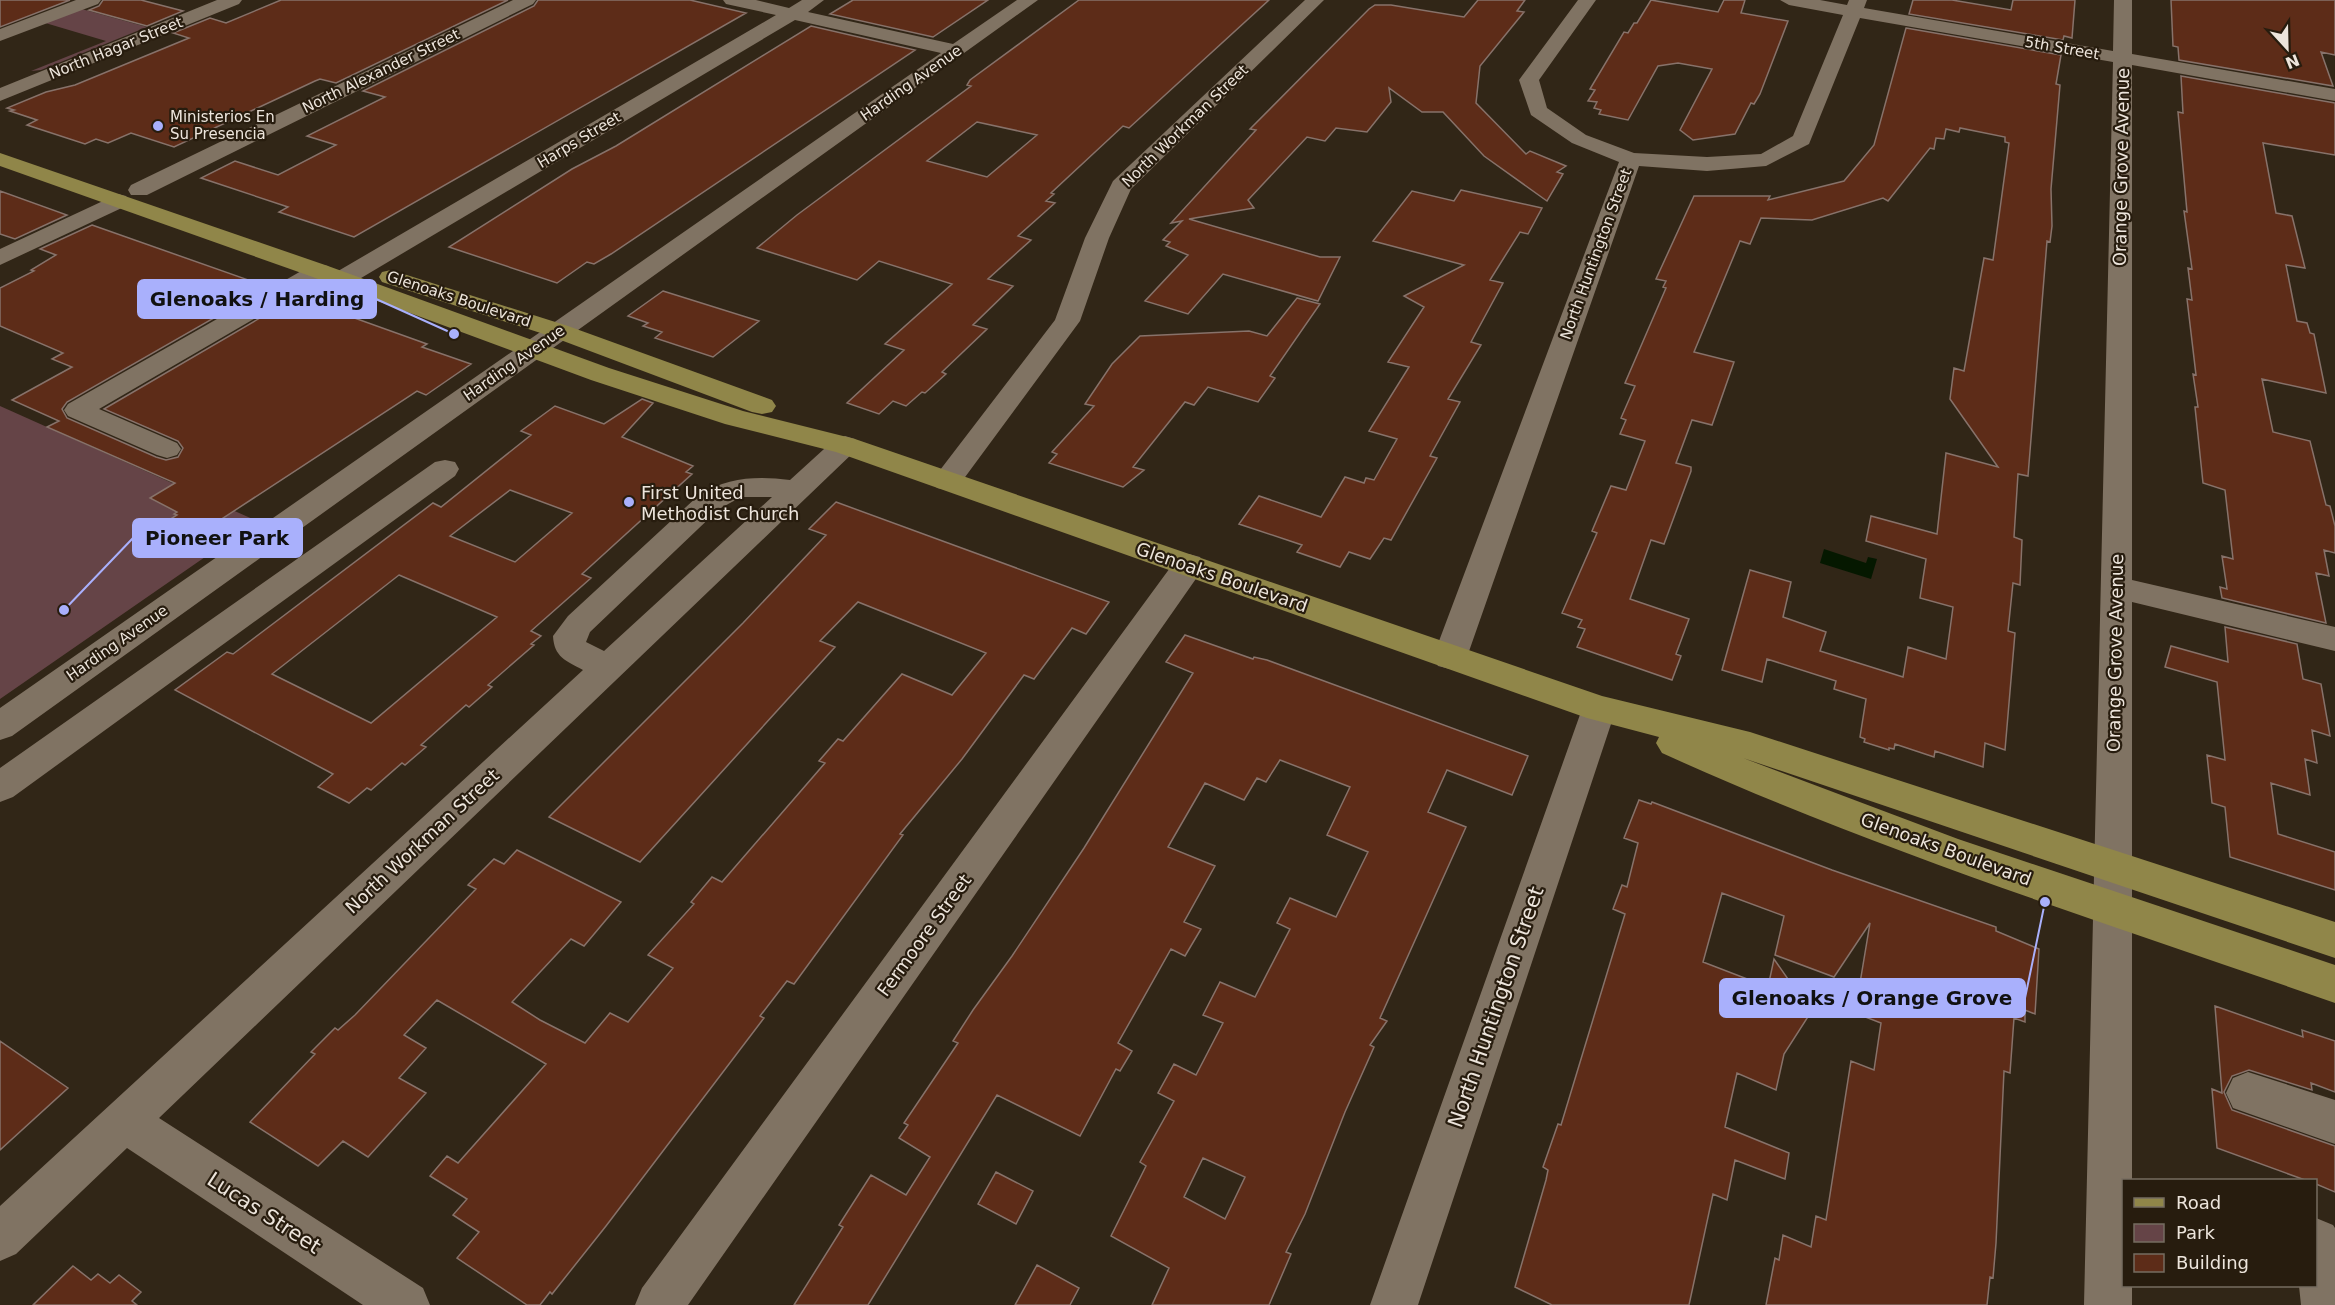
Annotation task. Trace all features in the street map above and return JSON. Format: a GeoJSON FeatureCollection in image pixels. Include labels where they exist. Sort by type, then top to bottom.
{"type":"FeatureCollection","features":[{"type":"Feature","properties":{"kind":"main road","name":"Glenoaks Boulevard"},"geometry":{"type":"LineString","coordinates":[[0,142],[139,190],[333,271],[532,350],[735,418],[845,445],[1599,709],[1743,774],[2112,909],[2335,984]]}},
{"type":"Feature","properties":{"kind":"main road","name":"Glenoaks Boulevard"},"geometry":{"type":"LineString","coordinates":[[0,159],[118,201],[333,271],[559,331],[754,402],[845,445]]}},
{"type":"Feature","properties":{"kind":"main road","name":"Glenoaks Boulevard"},"geometry":{"type":"LineString","coordinates":[[1599,709],[1750,746],[2335,940]]}},
{"type":"Feature","properties":{"kind":"street"},"geometry":{"type":"LineString","coordinates":[[0,35],[92,0]]}},
{"type":"Feature","properties":{"kind":"street","name":"North Hagar Street"},"geometry":{"type":"LineString","coordinates":[[0,95],[233,0]]}},
{"type":"Feature","properties":{"kind":"street","name":"North Alexander Street"},"geometry":{"type":"LineString","coordinates":[[139,190],[527,0]]}},
{"type":"Feature","properties":{"kind":"street"},"geometry":{"type":"LineString","coordinates":[[732,0],[957,51]]}},
{"type":"Feature","properties":{"kind":"street","name":"Harps Street"},"geometry":{"type":"LineString","coordinates":[[333,271],[815,0]]}},
{"type":"Feature","properties":{"kind":"street","name":"Harding Avenue"},"geometry":{"type":"LineString","coordinates":[[0,726],[1029,0]]}},
{"type":"Feature","properties":{"kind":"street","name":"North Workman Street"},"geometry":{"type":"LineString","coordinates":[[947,481],[1066,321],[1097,238],[1121,186],[1315,0]]}},
{"type":"Feature","properties":{"kind":"street"},"geometry":{"type":"LineString","coordinates":[[1587,0],[1529,80],[1538,111],[1579,140],[1631,159]]}},
{"type":"Feature","properties":{"kind":"street","name":"5th Street"},"geometry":{"type":"LineString","coordinates":[[1789,0],[1857,6],[2122,59],[2335,95]]}},
{"type":"Feature","properties":{"kind":"street","name":"Orange Grove Avenue"},"geometry":{"type":"LineString","coordinates":[[2108,1305],[2122,0]]}},
{"type":"Feature","properties":{"kind":"street","name":"North Huntington Street"},"geometry":{"type":"LineString","coordinates":[[1450,657],[1631,159],[1707,164],[1766,159],[1802,140],[1857,6]]}},
{"type":"Feature","properties":{"kind":"street"},"geometry":{"type":"LineString","coordinates":[[0,258],[118,201]]}},
{"type":"Feature","properties":{"kind":"street"},"geometry":{"type":"LineString","coordinates":[[88,390],[333,271]]}},
{"type":"Feature","properties":{"kind":"street"},"geometry":{"type":"LineString","coordinates":[[167,449],[78,410],[333,271]]}},
{"type":"Feature","properties":{"kind":"street","name":"North Workman Street"},"geometry":{"type":"LineString","coordinates":[[0,1238],[123,1120],[845,445]]}},
{"type":"Feature","properties":{"kind":"street"},"geometry":{"type":"LineString","coordinates":[[0,787],[445,469],[392,450]]}},
{"type":"Feature","properties":{"kind":"street"},"geometry":{"type":"LineString","coordinates":[[607,668],[570,648],[569,636],[700,510],[723,492],[745,485],[797,490]]}},
{"type":"Feature","properties":{"kind":"street","name":"Fermoore Street"},"geometry":{"type":"LineString","coordinates":[[659,1305],[1189,566]]}},
{"type":"Feature","properties":{"kind":"street"},"geometry":{"type":"LineString","coordinates":[[2116,587],[2335,639]]}},
{"type":"Feature","properties":{"kind":"street"},"geometry":{"type":"LineString","coordinates":[[145,624],[198,647]]}},
{"type":"Feature","properties":{"kind":"street","name":"North Huntington Street"},"geometry":{"type":"LineString","coordinates":[[1394,1305],[1599,709]]}},
{"type":"Feature","properties":{"kind":"street"},"geometry":{"type":"LineString","coordinates":[[2248,1092],[2335,1122]]}},
{"type":"Feature","properties":{"kind":"street","name":"Lucas Street"},"geometry":{"type":"LineString","coordinates":[[123,1120],[406,1305]]}},
{"type":"Feature","properties":{"kind":"street"},"geometry":{"type":"LineString","coordinates":[[2318,1241],[2325,1305]]}},
{"type":"Feature","properties":{"kind":"green space"},"geometry":{"type":"Polygon","coordinates":[[[78,8],[147,27],[41,70],[31,71],[106,41],[42,22],[78,8]]]}},
{"type":"Feature","properties":{"kind":"green space"},"geometry":{"type":"Polygon","coordinates":[[[0,406],[257,521],[0,699],[0,406]]]}},
{"type":"Feature","properties":{"kind":"shaded area"},"geometry":{"type":"Polygon","coordinates":[[[1824,549],[1866,563],[1868,557],[1877,559],[1871,579],[1820,563],[1824,549]]]}},
{"type":"Feature","properties":{"kind":"building"},"geometry":{"type":"Polygon","coordinates":[[[0,0],[70,0],[0,27],[0,0]]]}},
{"type":"Feature","properties":{"kind":"building"},"geometry":{"type":"Polygon","coordinates":[[[103,0],[141,0],[183,11],[147,26],[89,10],[99,6],[103,0]]]}},
{"type":"Feature","properties":{"kind":"building"},"geometry":{"type":"Polygon","coordinates":[[[281,0],[508,0],[336,83],[320,79],[174,147],[131,133],[108,143],[96,139],[85,144],[27,125],[37,120],[7,108],[46,92],[75,85],[189,38],[173,33],[210,18],[226,23],[281,0]]]}},
{"type":"Feature","properties":{"kind":"building"},"geometry":{"type":"Polygon","coordinates":[[[538,0],[690,0],[746,13],[354,237],[279,212],[288,207],[201,178],[235,161],[278,175],[336,145],[307,136],[385,97],[363,91],[534,6],[538,0]]]}},
{"type":"Feature","properties":{"kind":"building"},"geometry":{"type":"Polygon","coordinates":[[[853,0],[988,0],[933,37],[830,14],[853,0]]]}},
{"type":"Feature","properties":{"kind":"building"},"geometry":{"type":"Polygon","coordinates":[[[1079,0],[1269,0],[1129,128],[1123,126],[1051,193],[1054,194],[1046,201],[1055,203],[1018,236],[1031,240],[988,279],[1013,286],[973,325],[987,329],[942,372],[946,374],[925,393],[922,392],[906,406],[893,401],[879,414],[847,403],[904,350],[885,344],[952,284],[879,261],[857,280],[757,248],[797,215],[971,86],[967,85],[970,80],[1079,0]],[[977,122],[927,161],[987,177],[1037,135],[977,122]]]}},
{"type":"Feature","properties":{"kind":"building"},"geometry":{"type":"Polygon","coordinates":[[[1478,0],[1525,0],[1517,11],[1524,12],[1480,66],[1476,103],[1526,154],[1530,151],[1566,166],[1557,172],[1563,174],[1547,201],[1484,156],[1443,112],[1422,112],[1389,88],[1391,102],[1367,132],[1336,128],[1325,141],[1307,137],[1248,200],[1254,208],[1189,219],[1320,257],[1340,257],[1318,301],[1223,274],[1188,314],[1145,301],[1188,255],[1166,246],[1170,242],[1163,240],[1182,221],[1171,223],[1256,130],[1250,129],[1369,9],[1375,5],[1391,5],[1464,17],[1478,0]]]}},
{"type":"Feature","properties":{"kind":"building"},"geometry":{"type":"Polygon","coordinates":[[[1651,0],[1718,12],[1724,0],[1745,0],[1741,13],[1788,21],[1760,94],[1754,104],[1751,103],[1735,134],[1693,140],[1680,130],[1712,69],[1678,63],[1658,66],[1628,120],[1599,114],[1601,110],[1594,108],[1597,102],[1588,101],[1595,90],[1590,89],[1624,32],[1628,33],[1634,23],[1637,23],[1651,0]]]}},
{"type":"Feature","properties":{"kind":"building"},"geometry":{"type":"Polygon","coordinates":[[[1913,0],[1952,0],[2011,10],[2013,0],[2075,0],[2072,38],[2064,36],[2063,40],[1909,14],[1913,0]]]}},
{"type":"Feature","properties":{"kind":"building"},"geometry":{"type":"Polygon","coordinates":[[[2171,0],[2335,0],[2335,55],[2321,52],[2333,86],[2179,60],[2178,47],[2173,46],[2171,0]]]}},
{"type":"Feature","properties":{"kind":"building"},"geometry":{"type":"Polygon","coordinates":[[[811,26],[915,50],[611,254],[594,264],[587,262],[557,283],[449,247],[572,169],[616,146],[811,26]]]}},
{"type":"Feature","properties":{"kind":"building"},"geometry":{"type":"Polygon","coordinates":[[[1906,28],[2061,55],[2056,84],[2060,85],[2051,189],[2052,226],[2050,242],[2047,241],[2028,476],[2018,474],[2014,537],[2022,540],[2020,585],[2013,583],[2008,631],[2015,633],[2005,750],[1985,743],[1983,767],[1935,751],[1934,757],[1895,744],[1894,749],[1889,748],[1889,750],[1864,742],[1865,739],[1860,737],[1866,699],[1834,689],[1836,681],[1767,659],[1762,682],[1722,670],[1750,570],[1791,582],[1783,617],[1826,632],[1820,651],[1903,677],[1908,647],[1946,659],[1953,607],[1920,598],[1926,559],[1866,541],[1871,516],[1937,534],[1946,453],[1998,467],[1950,399],[1954,368],[1964,371],[1984,258],[1993,260],[2009,143],[2005,142],[2005,137],[1960,128],[1959,132],[1946,129],[1944,139],[1936,138],[1934,149],[1930,148],[1888,201],[1883,198],[1812,220],[1761,218],[1750,244],[1740,241],[1694,352],[1734,362],[1712,425],[1692,420],[1676,463],[1691,467],[1691,471],[1664,544],[1651,540],[1630,599],[1689,619],[1676,654],[1681,656],[1672,680],[1577,647],[1585,629],[1578,627],[1582,620],[1562,613],[1597,533],[1592,531],[1611,486],[1626,490],[1645,441],[1620,434],[1626,420],[1621,418],[1635,386],[1625,383],[1666,288],[1663,287],[1666,281],[1656,279],[1694,196],[1770,196],[1768,200],[1844,181],[1874,145],[1906,28]]]}},
{"type":"Feature","properties":{"kind":"building"},"geometry":{"type":"Polygon","coordinates":[[[2181,76],[2335,103],[2335,155],[2263,143],[2276,213],[2292,216],[2305,268],[2286,265],[2297,321],[2307,323],[2310,333],[2314,334],[2326,393],[2262,379],[2273,432],[2310,441],[2326,505],[2330,506],[2335,526],[2335,553],[2324,550],[2329,576],[2316,573],[2326,623],[2222,598],[2220,587],[2227,589],[2222,556],[2233,559],[2225,490],[2203,483],[2195,407],[2198,407],[2193,374],[2196,375],[2187,299],[2192,300],[2188,268],[2192,269],[2184,211],[2187,212],[2178,112],[2183,113],[2181,76]]]}},
{"type":"Feature","properties":{"kind":"building"},"geometry":{"type":"Polygon","coordinates":[[[1461,190],[1542,208],[1528,234],[1520,232],[1490,280],[1503,283],[1471,342],[1481,345],[1448,399],[1460,402],[1430,456],[1437,458],[1391,540],[1384,538],[1370,559],[1349,552],[1340,567],[1297,552],[1302,545],[1239,524],[1259,496],[1321,517],[1345,477],[1364,483],[1366,478],[1374,480],[1397,439],[1369,431],[1409,367],[1388,362],[1424,307],[1404,296],[1464,265],[1373,241],[1412,191],[1454,201],[1461,190]]]}},
{"type":"Feature","properties":{"kind":"building"},"geometry":{"type":"Polygon","coordinates":[[[0,191],[67,215],[15,239],[0,234],[0,191]]]}},
{"type":"Feature","properties":{"kind":"building"},"geometry":{"type":"Polygon","coordinates":[[[92,225],[268,287],[67,402],[62,409],[67,418],[156,457],[166,460],[178,457],[183,448],[178,441],[104,409],[296,297],[427,344],[422,347],[471,364],[426,395],[417,391],[182,545],[152,531],[177,515],[174,514],[177,512],[150,498],[175,483],[47,427],[59,421],[12,400],[72,367],[52,359],[63,353],[0,326],[0,288],[34,271],[31,270],[56,255],[40,249],[92,225]]]}},
{"type":"Feature","properties":{"kind":"building"},"geometry":{"type":"Polygon","coordinates":[[[663,291],[759,321],[713,357],[655,338],[662,332],[643,326],[648,323],[628,316],[663,291]]]}},
{"type":"Feature","properties":{"kind":"building"},"geometry":{"type":"Polygon","coordinates":[[[1297,298],[1320,304],[1270,376],[1275,378],[1258,402],[1208,387],[1194,405],[1185,402],[1133,467],[1144,470],[1123,487],[1049,463],[1057,454],[1052,452],[1094,406],[1085,404],[1112,364],[1140,336],[1249,331],[1267,336],[1297,298]]]}},
{"type":"Feature","properties":{"kind":"building"},"geometry":{"type":"Polygon","coordinates":[[[642,399],[653,403],[622,437],[693,466],[686,472],[692,474],[582,574],[591,578],[531,631],[541,636],[531,644],[534,645],[488,685],[492,687],[469,707],[466,705],[421,745],[426,747],[405,765],[402,763],[371,790],[367,788],[349,803],[318,787],[333,774],[175,690],[227,652],[233,654],[433,503],[441,507],[531,435],[521,431],[555,406],[604,424],[642,399]],[[510,490],[450,536],[515,562],[572,513],[510,490]],[[399,575],[272,674],[371,723],[497,617],[399,575]]]}},
{"type":"Feature","properties":{"kind":"building"},"geometry":{"type":"Polygon","coordinates":[[[836,502],[1109,602],[1086,634],[1072,628],[1034,679],[1024,675],[962,759],[900,834],[903,835],[794,984],[787,981],[760,1016],[764,1018],[606,1226],[552,1294],[550,1292],[540,1305],[527,1305],[457,1258],[479,1232],[453,1215],[467,1199],[430,1176],[447,1156],[458,1163],[546,1064],[437,1000],[404,1035],[426,1048],[399,1078],[426,1093],[368,1157],[343,1141],[318,1166],[250,1122],[315,1054],[311,1052],[335,1028],[338,1030],[355,1015],[476,889],[468,885],[494,859],[504,864],[517,850],[621,902],[584,946],[571,939],[512,1002],[540,1020],[585,1043],[610,1013],[628,1022],[673,968],[648,955],[694,904],[691,902],[712,877],[722,882],[825,763],[819,761],[838,739],[843,741],[902,674],[952,695],[986,653],[858,602],[820,641],[835,647],[640,862],[549,817],[743,623],[826,535],[809,529],[836,502]]]}},
{"type":"Feature","properties":{"kind":"building"},"geometry":{"type":"Polygon","coordinates":[[[2225,627],[2297,644],[2303,679],[2321,684],[2330,736],[2312,730],[2317,763],[2305,759],[2310,795],[2271,783],[2278,834],[2335,852],[2335,890],[2230,857],[2225,807],[2212,803],[2207,755],[2225,760],[2217,682],[2165,667],[2171,646],[2228,662],[2225,627]]]}},
{"type":"Feature","properties":{"kind":"building"},"geometry":{"type":"Polygon","coordinates":[[[1185,635],[1253,659],[1254,657],[1267,660],[1528,756],[1512,795],[1447,770],[1428,812],[1466,827],[1380,1018],[1387,1021],[1370,1045],[1374,1047],[1345,1112],[1305,1214],[1286,1252],[1291,1254],[1269,1305],[1152,1305],[1169,1268],[1111,1236],[1146,1166],[1140,1162],[1174,1101],[1158,1093],[1174,1064],[1196,1075],[1223,1023],[1203,1015],[1220,982],[1255,997],[1290,929],[1277,923],[1290,898],[1336,917],[1368,852],[1327,835],[1350,787],[1280,760],[1266,782],[1257,778],[1244,800],[1205,783],[1168,847],[1215,866],[1184,922],[1201,929],[1185,956],[1171,949],[1118,1043],[1132,1051],[1120,1071],[1116,1069],[1080,1136],[997,1095],[868,1305],[794,1305],[843,1227],[839,1225],[871,1175],[906,1195],[930,1157],[899,1138],[908,1125],[904,1123],[958,1043],[953,1041],[1084,848],[1193,673],[1166,662],[1185,635]],[[1203,1158],[1184,1197],[1225,1219],[1245,1177],[1203,1158]]]}},
{"type":"Feature","properties":{"kind":"building"},"geometry":{"type":"Polygon","coordinates":[[[1639,800],[1651,804],[1652,802],[1832,870],[1996,927],[1996,931],[2039,949],[2035,1014],[2025,1010],[2025,1022],[2014,1018],[2010,1073],[2004,1071],[1996,1243],[1993,1278],[1990,1277],[1987,1305],[1766,1305],[1775,1258],[1779,1260],[1783,1235],[1811,1247],[1816,1216],[1826,1220],[1851,1061],[1874,1070],[1881,1023],[1855,1013],[1870,923],[1834,977],[1775,955],[1784,916],[1722,893],[1703,962],[1768,987],[1774,959],[1811,1012],[1784,1054],[1776,1090],[1737,1073],[1725,1127],[1789,1153],[1785,1179],[1735,1160],[1727,1200],[1713,1194],[1689,1305],[1552,1305],[1515,1287],[1546,1180],[1548,1170],[1543,1167],[1558,1124],[1561,1125],[1625,914],[1613,909],[1622,885],[1627,887],[1638,843],[1624,838],[1639,800]]]}},
{"type":"Feature","properties":{"kind":"building"},"geometry":{"type":"Polygon","coordinates":[[[2215,1006],[2303,1037],[2302,1030],[2335,1041],[2335,1092],[2311,1083],[2312,1090],[2249,1070],[2232,1076],[2224,1092],[2232,1110],[2335,1146],[2335,1192],[2317,1184],[2317,1179],[2302,1179],[2217,1148],[2212,1089],[2222,1093],[2215,1006]]]}},
{"type":"Feature","properties":{"kind":"building"},"geometry":{"type":"Polygon","coordinates":[[[0,1041],[68,1088],[0,1150],[0,1041]]]}},
{"type":"Feature","properties":{"kind":"building"},"geometry":{"type":"Polygon","coordinates":[[[996,1172],[1033,1191],[1016,1224],[978,1204],[996,1172]]]}},
{"type":"Feature","properties":{"kind":"building"},"geometry":{"type":"Polygon","coordinates":[[[1037,1265],[1079,1288],[1070,1305],[1015,1305],[1037,1265]]]}},
{"type":"Feature","properties":{"kind":"building"},"geometry":{"type":"Polygon","coordinates":[[[73,1266],[91,1280],[98,1274],[110,1283],[119,1275],[141,1292],[132,1301],[137,1305],[33,1305],[73,1266]]]}},
{"type":"Feature","properties":{"kind":"place","name":"Ministerios En Su Presencia"},"geometry":{"type":"Point","coordinates":[158,126]}},
{"type":"Feature","properties":{"kind":"place","name":"Glenoaks / Harding"},"geometry":{"type":"Point","coordinates":[454,334]}},
{"type":"Feature","properties":{"kind":"place","name":"First United Methodist Church"},"geometry":{"type":"Point","coordinates":[629,502]}},
{"type":"Feature","properties":{"kind":"place","name":"Pioneer Park"},"geometry":{"type":"Point","coordinates":[64,610]}},
{"type":"Feature","properties":{"kind":"place","name":"Glenoaks / Orange Grove"},"geometry":{"type":"Point","coordinates":[2045,902]}}]}
